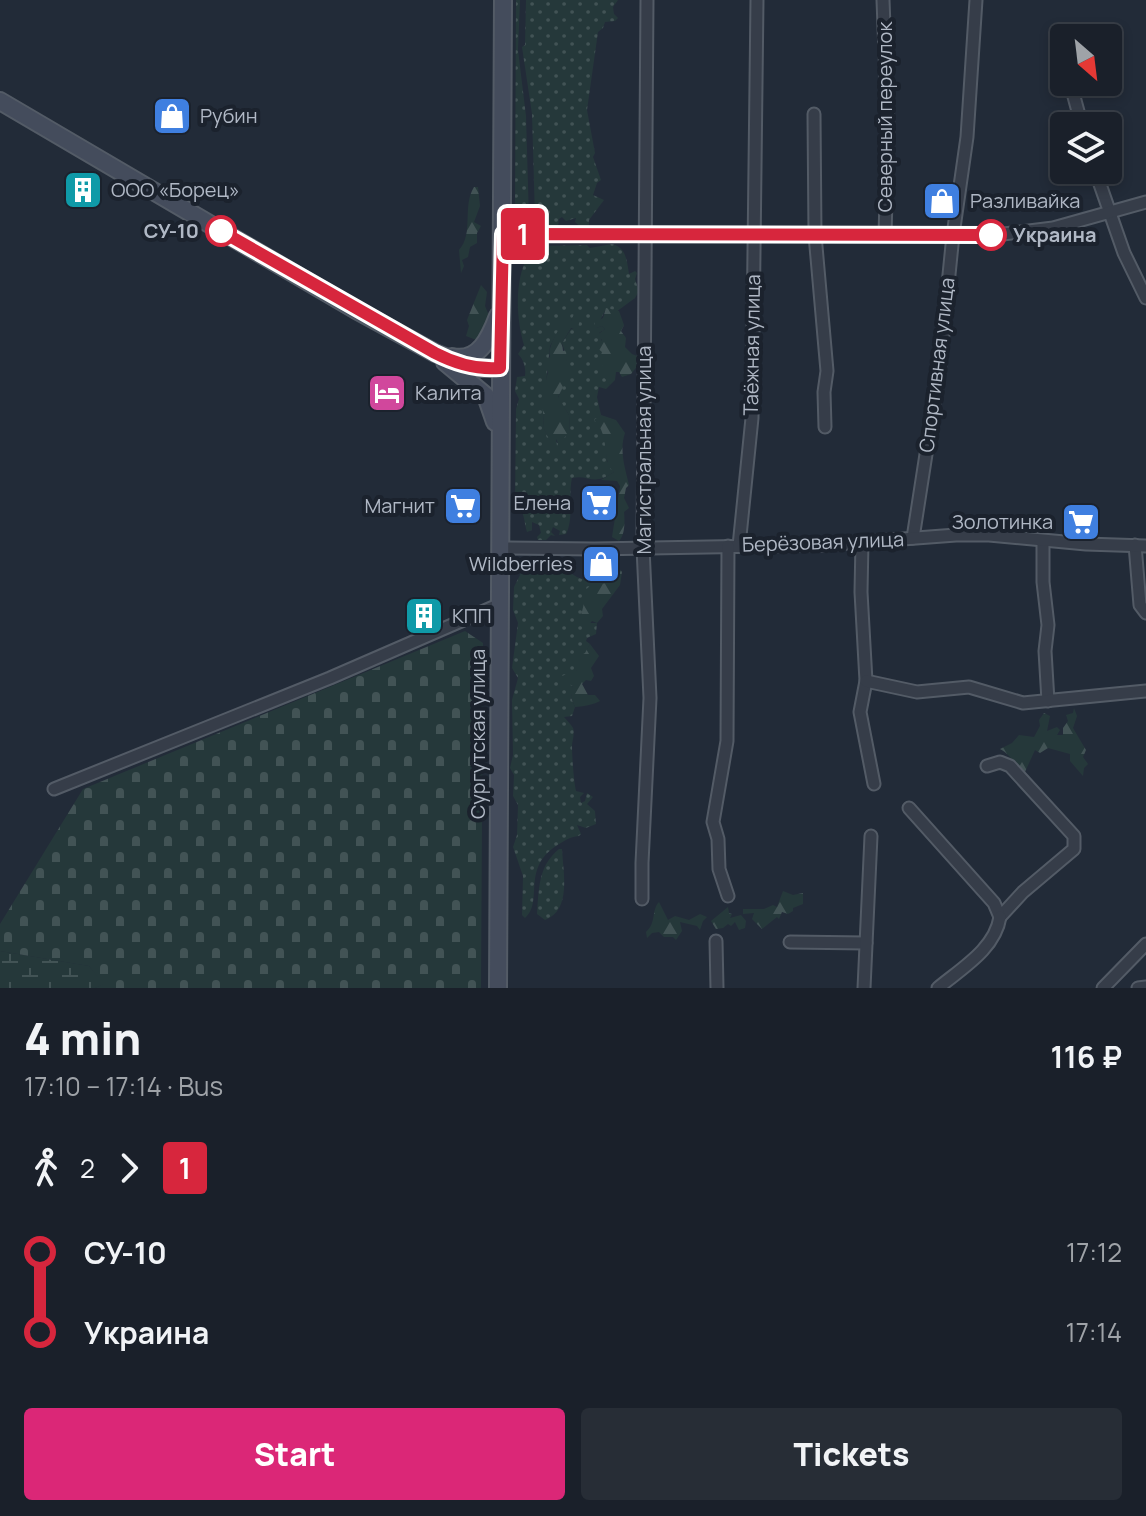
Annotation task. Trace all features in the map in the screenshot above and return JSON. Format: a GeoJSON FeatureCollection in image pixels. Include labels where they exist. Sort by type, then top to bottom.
{"type":"FeatureCollection","features":[{"type":"Feature","properties":{"kind":"main road","name":"Сургутская улица"},"geometry":{"type":"LineString","coordinates":[[498,988],[503,0]]}},
{"type":"Feature","properties":{"kind":"main road"},"geometry":{"type":"LineString","coordinates":[[0,101],[435,353],[473,368],[500,368]]}},
{"type":"Feature","properties":{"kind":"main road"},"geometry":{"type":"LineString","coordinates":[[435,353],[459,358],[477,353],[490,336],[502,305]]}},
{"type":"Feature","properties":{"kind":"main road"},"geometry":{"type":"LineString","coordinates":[[435,353],[486,396],[500,440]]}},
{"type":"Feature","properties":{"kind":"street","name":"Магистральная улица"},"geometry":{"type":"LineString","coordinates":[[642,899],[650,698],[643,548],[647,0]]}},
{"type":"Feature","properties":{"kind":"street","name":"Таёжная улица"},"geometry":{"type":"LineString","coordinates":[[728,896],[719,869],[718,839],[713,822],[727,741],[734,546],[752,418],[757,0]]}},
{"type":"Feature","properties":{"kind":"street","name":"Северный переулок"},"geometry":{"type":"LineString","coordinates":[[883,0],[888,131],[885,234]]}},
{"type":"Feature","properties":{"kind":"street","name":"Спортивная улица"},"geometry":{"type":"LineString","coordinates":[[913,538],[940,364],[967,137],[976,0]]}},
{"type":"Feature","properties":{"kind":"street"},"geometry":{"type":"LineString","coordinates":[[814,114],[815,235],[826,332],[825,427]]}},
{"type":"Feature","properties":{"kind":"street"},"geometry":{"type":"LineString","coordinates":[[1099,184],[1108,213],[1146,298]]}},
{"type":"Feature","properties":{"kind":"street"},"geometry":{"type":"LineString","coordinates":[[503,234],[953,235],[1032,231],[1146,202]]}},
{"type":"Feature","properties":{"kind":"street","name":"Берёзовая улица"},"geometry":{"type":"LineString","coordinates":[[499,548],[823,545],[989,535],[1141,546]]}},
{"type":"Feature","properties":{"kind":"street"},"geometry":{"type":"LineString","coordinates":[[1043,541],[1048,701]]}},
{"type":"Feature","properties":{"kind":"street"},"geometry":{"type":"LineString","coordinates":[[862,542],[861,592],[866,681],[860,712],[874,784]]}},
{"type":"Feature","properties":{"kind":"street"},"geometry":{"type":"LineString","coordinates":[[1141,546],[1140,605],[1146,613]]}},
{"type":"Feature","properties":{"kind":"street"},"geometry":{"type":"LineString","coordinates":[[54,789],[330,678],[498,605]]}},
{"type":"Feature","properties":{"kind":"street"},"geometry":{"type":"LineString","coordinates":[[866,681],[899,690],[933,692],[969,687],[1010,701],[1048,701],[1146,691]]}},
{"type":"Feature","properties":{"kind":"street"},"geometry":{"type":"LineString","coordinates":[[987,766],[1000,762],[1010,766],[1074,836],[1076,843],[1074,849],[1023,892],[1000,917]]}},
{"type":"Feature","properties":{"kind":"street"},"geometry":{"type":"LineString","coordinates":[[909,808],[994,903],[1000,917],[998,931],[990,944],[938,988]]}},
{"type":"Feature","properties":{"kind":"street"},"geometry":{"type":"LineString","coordinates":[[864,988],[871,836]]}},
{"type":"Feature","properties":{"kind":"street"},"geometry":{"type":"LineString","coordinates":[[716,941],[717,988]]}},
{"type":"Feature","properties":{"kind":"street"},"geometry":{"type":"LineString","coordinates":[[790,942],[866,943]]}},
{"type":"Feature","properties":{"kind":"street"},"geometry":{"type":"LineString","coordinates":[[1103,988],[1146,944]]}},
{"type":"Feature","properties":{"kind":"street"},"geometry":{"type":"LineString","coordinates":[[1138,988],[1146,987]]}},
{"type":"Feature","properties":{"kind":"green space"},"geometry":{"type":"Polygon","coordinates":[[[516,0],[520,0],[518,50],[526,116],[529,220],[526,221],[515,205],[516,0]]]}},
{"type":"Feature","properties":{"kind":"green space"},"geometry":{"type":"Polygon","coordinates":[[[526,0],[618,0],[613,7],[618,18],[605,22],[598,32],[587,110],[595,153],[593,157],[601,180],[593,195],[604,200],[589,220],[589,231],[575,222],[576,218],[566,221],[562,217],[558,227],[539,223],[535,218],[532,114],[522,47],[525,45],[526,0]]]}},
{"type":"Feature","properties":{"kind":"green space"},"geometry":{"type":"Polygon","coordinates":[[[474,187],[478,187],[480,206],[474,222],[481,226],[477,243],[470,247],[468,257],[462,260],[464,266],[461,273],[459,250],[466,236],[474,187]]]}},
{"type":"Feature","properties":{"kind":"green space"},"geometry":{"type":"Polygon","coordinates":[[[612,244],[620,248],[625,255],[629,274],[637,273],[635,279],[639,291],[635,298],[616,312],[606,309],[596,328],[602,326],[605,329],[599,333],[604,370],[610,385],[606,389],[599,387],[597,397],[601,415],[598,418],[606,437],[607,461],[614,472],[601,479],[572,478],[570,521],[566,534],[559,535],[560,531],[553,527],[551,532],[555,536],[538,540],[541,533],[539,525],[532,522],[532,530],[527,532],[522,513],[515,505],[516,409],[519,399],[515,391],[517,377],[525,376],[525,367],[518,354],[524,345],[518,307],[520,280],[527,256],[534,246],[587,245],[590,248],[612,244]],[[575,313],[571,321],[561,326],[550,346],[544,429],[550,440],[558,443],[556,439],[570,432],[569,415],[558,398],[567,375],[562,343],[574,328],[575,313]]]}},
{"type":"Feature","properties":{"kind":"green space"},"geometry":{"type":"Polygon","coordinates":[[[481,285],[487,292],[485,306],[490,318],[479,341],[466,336],[467,320],[481,285]]]}},
{"type":"Feature","properties":{"kind":"green space"},"geometry":{"type":"Polygon","coordinates":[[[606,308],[619,311],[624,325],[621,331],[626,338],[625,347],[637,356],[639,364],[631,374],[622,377],[616,372],[615,380],[610,385],[600,372],[603,368],[602,352],[596,347],[602,340],[597,335],[605,329],[594,326],[603,318],[606,308]]]}},
{"type":"Feature","properties":{"kind":"green space"},"geometry":{"type":"Polygon","coordinates":[[[576,310],[580,318],[578,328],[571,328],[562,343],[563,351],[567,350],[569,357],[566,360],[569,362],[568,377],[558,397],[569,415],[570,432],[563,439],[556,439],[554,449],[544,429],[542,397],[548,372],[544,361],[550,357],[562,321],[571,321],[576,310]]]}},
{"type":"Feature","properties":{"kind":"green space"},"geometry":{"type":"Polygon","coordinates":[[[601,415],[616,420],[625,433],[624,466],[629,485],[624,498],[629,508],[624,512],[623,532],[619,541],[612,537],[620,486],[617,481],[601,480],[614,472],[608,462],[602,433],[594,420],[601,415]]]}},
{"type":"Feature","properties":{"kind":"green space"},"geometry":{"type":"Polygon","coordinates":[[[543,558],[561,560],[573,574],[588,580],[602,576],[614,562],[616,573],[613,582],[584,595],[590,623],[597,623],[596,634],[587,638],[590,644],[572,674],[571,697],[575,707],[572,716],[564,717],[574,730],[572,751],[576,791],[584,793],[580,797],[581,803],[585,801],[587,793],[593,797],[587,804],[595,811],[596,824],[586,828],[577,825],[579,836],[564,841],[545,855],[536,875],[533,903],[525,918],[522,915],[523,876],[513,847],[517,835],[518,805],[513,796],[514,775],[510,768],[513,755],[512,700],[518,678],[512,668],[518,623],[513,610],[514,587],[524,567],[543,558]]]}},
{"type":"Feature","properties":{"kind":"green space"},"geometry":{"type":"Polygon","coordinates":[[[614,562],[622,572],[620,585],[602,609],[603,616],[597,623],[592,621],[588,626],[581,616],[584,591],[590,586],[613,582],[616,573],[614,562]]]}},
{"type":"Feature","properties":{"kind":"green space"},"geometry":{"type":"Polygon","coordinates":[[[465,631],[483,643],[481,988],[95,988],[103,984],[89,966],[0,951],[0,924],[83,789],[465,631]]]}},
{"type":"Feature","properties":{"kind":"green space"},"geometry":{"type":"Polygon","coordinates":[[[590,644],[599,656],[591,668],[594,676],[591,681],[586,680],[582,684],[588,695],[595,695],[600,701],[575,707],[571,697],[573,686],[560,680],[562,676],[577,670],[578,657],[585,653],[590,644]]]}},
{"type":"Feature","properties":{"kind":"green space"},"geometry":{"type":"Polygon","coordinates":[[[1074,708],[1077,716],[1073,728],[1086,750],[1083,757],[1088,764],[1083,776],[1070,761],[1070,754],[1048,748],[1040,753],[1035,750],[1025,772],[1000,749],[1019,735],[1034,737],[1044,713],[1050,716],[1047,731],[1057,727],[1060,730],[1057,735],[1063,735],[1068,721],[1066,715],[1073,713],[1074,708]]]}},
{"type":"Feature","properties":{"kind":"green space"},"geometry":{"type":"Polygon","coordinates":[[[562,849],[564,868],[563,899],[554,915],[545,920],[537,914],[541,878],[547,863],[562,849]]]}},
{"type":"Feature","properties":{"kind":"green space"},"geometry":{"type":"Polygon","coordinates":[[[783,891],[793,895],[803,893],[803,904],[788,914],[782,912],[779,919],[777,917],[762,929],[752,919],[754,913],[743,914],[743,909],[777,907],[783,891]]]}},
{"type":"Feature","properties":{"kind":"green space"},"geometry":{"type":"Polygon","coordinates":[[[659,902],[668,920],[675,916],[689,920],[700,914],[707,917],[700,930],[697,926],[680,922],[682,931],[676,940],[659,932],[647,938],[646,932],[659,902]]]}},
{"type":"Feature","properties":{"kind":"green space"},"geometry":{"type":"Polygon","coordinates":[[[728,907],[732,914],[730,918],[741,915],[746,921],[745,928],[739,930],[735,922],[716,929],[711,921],[728,907]]]}},
{"type":"Feature","properties":{"kind":"green space"},"geometry":{"type":"Polygon","coordinates":[[[0,951],[89,966],[104,984],[95,988],[0,988],[0,951]]]}},
{"type":"Feature","properties":{"kind":"bus line","name":"1"},"geometry":{"type":"LineString","coordinates":[[221,231],[448,360],[484,369],[500,368],[503,234],[991,235]]}},
{"type":"Feature","properties":{"kind":"place","name":"Рубин"},"geometry":{"type":"Point","coordinates":[172,116]}},
{"type":"Feature","properties":{"kind":"place","name":"ООО «Борец»"},"geometry":{"type":"Point","coordinates":[83,190]}},
{"type":"Feature","properties":{"kind":"place","name":"Разливайка"},"geometry":{"type":"Point","coordinates":[942,201]}},
{"type":"Feature","properties":{"kind":"place","name":"СУ-10"},"geometry":{"type":"Point","coordinates":[221,231]}},
{"type":"Feature","properties":{"kind":"place","name":"Украина"},"geometry":{"type":"Point","coordinates":[991,235]}},
{"type":"Feature","properties":{"kind":"place","name":"Калита"},"geometry":{"type":"Point","coordinates":[387,393]}},
{"type":"Feature","properties":{"kind":"place","name":"Елена"},"geometry":{"type":"Point","coordinates":[599,503]}},
{"type":"Feature","properties":{"kind":"place","name":"Магнит"},"geometry":{"type":"Point","coordinates":[463,506]}},
{"type":"Feature","properties":{"kind":"place","name":"Золотинка"},"geometry":{"type":"Point","coordinates":[1081,522]}},
{"type":"Feature","properties":{"kind":"place","name":"Wildberries"},"geometry":{"type":"Point","coordinates":[601,564]}},
{"type":"Feature","properties":{"kind":"place","name":"КПП"},"geometry":{"type":"Point","coordinates":[424,616]}}]}
